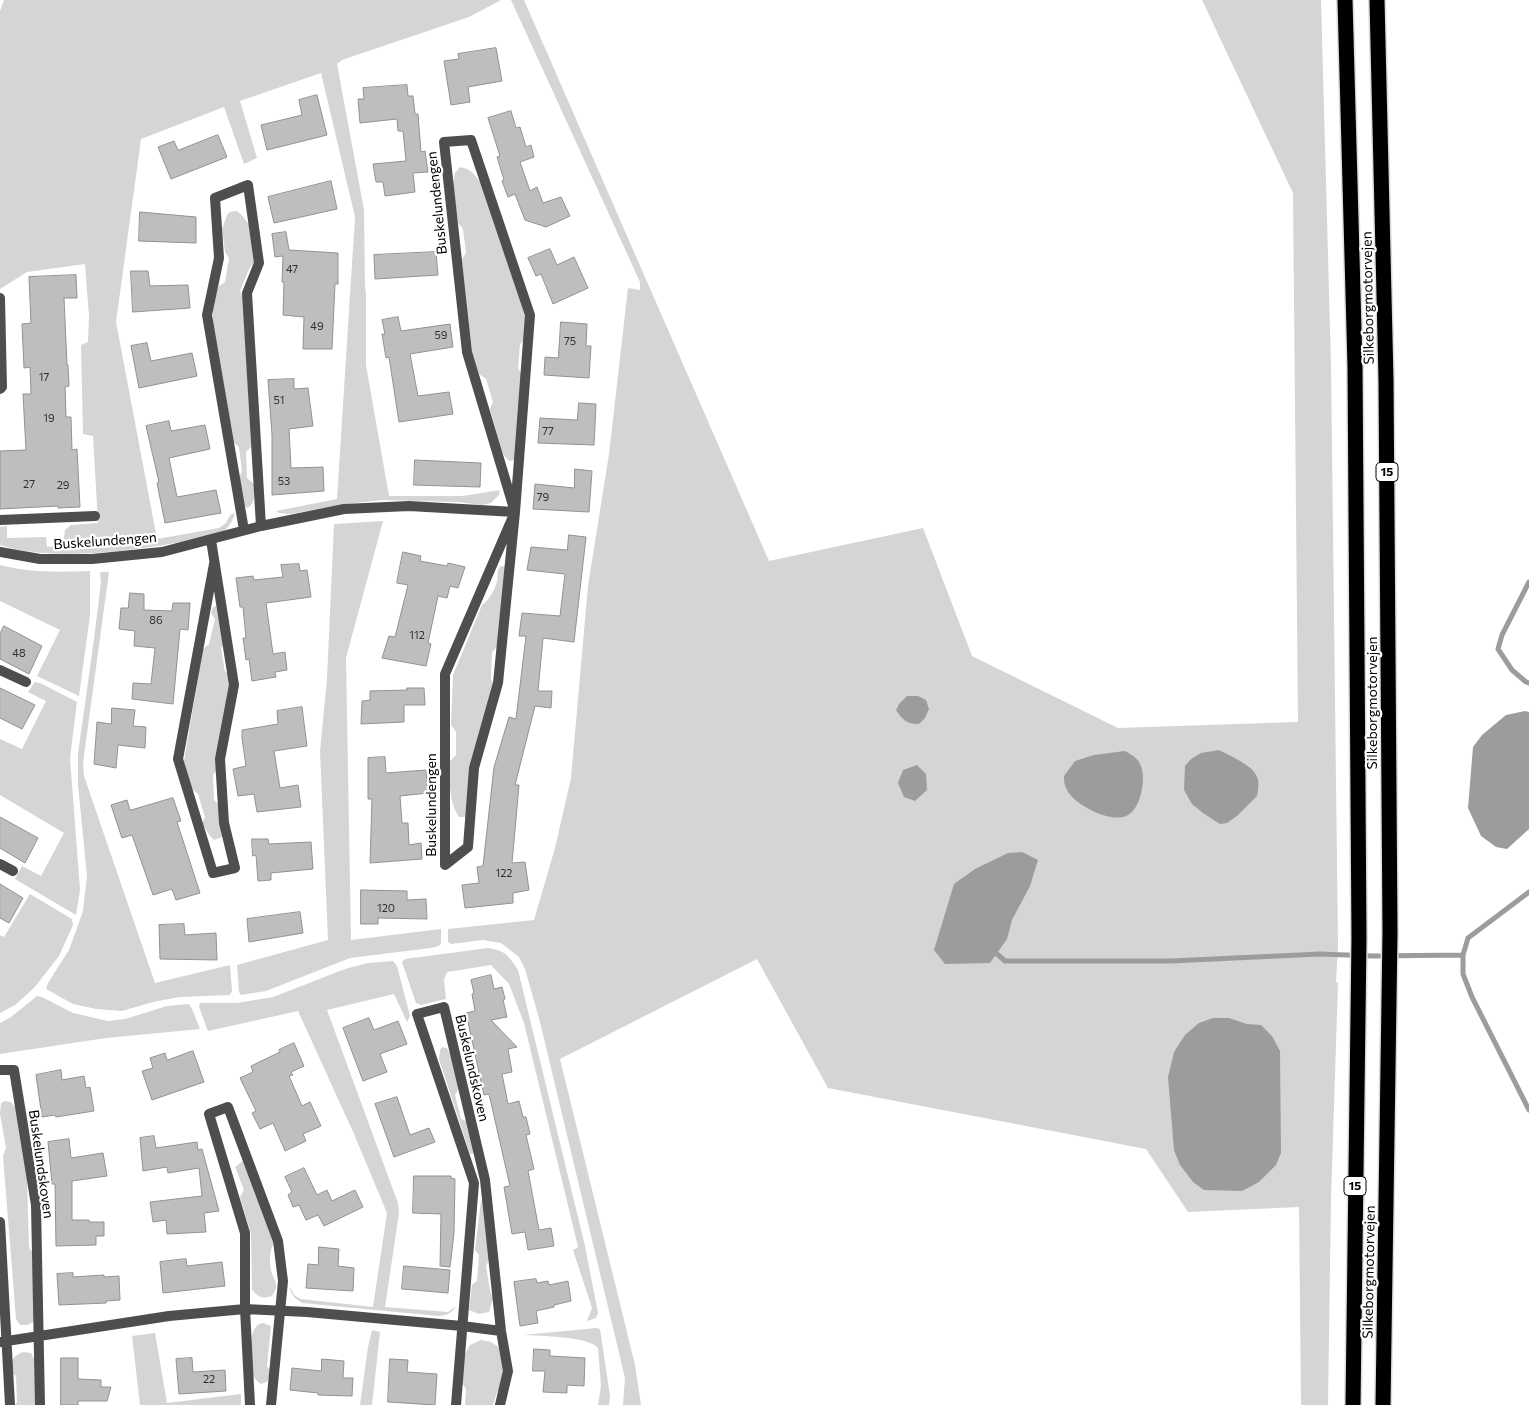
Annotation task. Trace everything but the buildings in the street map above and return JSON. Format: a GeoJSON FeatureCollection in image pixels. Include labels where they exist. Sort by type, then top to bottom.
{"type":"FeatureCollection","features":[{"type":"Feature","properties":{"kind":"highway","name":"Silkeborgmotorvejen"},"geometry":{"type":"LineString","coordinates":[[1345,0],[1355,366],[1358,967],[1353,1405]]}},
{"type":"Feature","properties":{"kind":"highway","name":"Silkeborgmotorvejen"},"geometry":{"type":"LineString","coordinates":[[1377,0],[1386,380],[1390,945],[1383,1405]]}},
{"type":"Feature","properties":{"kind":"street","name":"Buskelundengen"},"geometry":{"type":"LineString","coordinates":[[515,512],[445,674],[445,865],[468,847],[474,768],[498,683],[515,512],[530,315],[471,140],[444,142],[466,352],[515,512]]}},
{"type":"Feature","properties":{"kind":"street"},"geometry":{"type":"LineString","coordinates":[[244,530],[207,315],[219,258],[215,198],[248,185],[259,263],[247,294],[261,526]]}},
{"type":"Feature","properties":{"kind":"street"},"geometry":{"type":"LineString","coordinates":[[0,298],[2,387],[0,390]]}},
{"type":"Feature","properties":{"kind":"street","name":"Buskelundengen"},"geometry":{"type":"LineString","coordinates":[[0,552],[40,559],[92,558],[162,552],[244,530],[344,509],[409,506],[515,512]]}},
{"type":"Feature","properties":{"kind":"street","name":"Buskelundengen"},"geometry":{"type":"LineString","coordinates":[[0,520],[95,516]]}},
{"type":"Feature","properties":{"kind":"street"},"geometry":{"type":"LineString","coordinates":[[211,540],[234,685],[220,759],[224,823],[235,868],[214,873],[178,759],[214,564]]}},
{"type":"Feature","properties":{"kind":"street"},"geometry":{"type":"LineString","coordinates":[[0,670],[26,682]]}},
{"type":"Feature","properties":{"kind":"street"},"geometry":{"type":"LineString","coordinates":[[0,864],[13,872]]}},
{"type":"Feature","properties":{"kind":"street","name":"Buskelundskoven"},"geometry":{"type":"LineString","coordinates":[[456,1405],[474,1183],[417,1014],[444,1008],[484,1180],[501,1331],[508,1371],[500,1405]]}},
{"type":"Feature","properties":{"kind":"street","name":"Buskelundskoven"},"geometry":{"type":"LineString","coordinates":[[0,1070],[14,1070],[36,1205],[40,1405]]}},
{"type":"Feature","properties":{"kind":"street"},"geometry":{"type":"LineString","coordinates":[[250,1405],[245,1309],[245,1233],[210,1114],[228,1107],[278,1241],[283,1281],[271,1405]]}},
{"type":"Feature","properties":{"kind":"street"},"geometry":{"type":"LineString","coordinates":[[0,1222],[3,1341],[10,1405]]}},
{"type":"Feature","properties":{"kind":"street"},"geometry":{"type":"LineString","coordinates":[[3,1341],[169,1316],[245,1309],[281,1310],[501,1331]]}},
{"type":"Feature","properties":{"kind":"shaded area"},"geometry":{"type":"Polygon","coordinates":[[[4,0],[501,0],[469,17],[342,60],[337,64],[364,210],[366,365],[389,496],[463,496],[500,490],[499,495],[491,503],[482,505],[457,502],[382,500],[339,505],[291,514],[276,511],[337,499],[355,217],[321,73],[240,101],[257,158],[244,164],[224,107],[141,139],[116,322],[157,539],[219,528],[226,523],[230,515],[235,513],[230,524],[223,531],[210,536],[165,545],[117,551],[67,554],[43,553],[0,545],[0,527],[7,526],[7,538],[46,537],[47,547],[63,545],[65,530],[71,525],[98,523],[93,436],[83,434],[81,345],[88,342],[89,317],[85,264],[27,272],[0,289],[0,11],[4,0]]]}},
{"type":"Feature","properties":{"kind":"shaded area"},"geometry":{"type":"Polygon","coordinates":[[[511,0],[524,0],[769,561],[923,528],[972,656],[1118,728],[1298,722],[1293,193],[1202,0],[1321,0],[1331,365],[1338,947],[1331,1198],[1328,1405],[1301,1405],[1299,1207],[1188,1212],[1146,1149],[828,1088],[757,959],[560,1059],[635,1365],[641,1405],[623,1405],[625,1378],[540,1022],[525,969],[519,957],[501,943],[483,940],[451,944],[448,942],[448,929],[534,920],[555,848],[571,778],[588,586],[609,454],[628,288],[640,290],[640,282],[511,0]]]}},
{"type":"Feature","properties":{"kind":"shaded area"},"geometry":{"type":"Polygon","coordinates":[[[460,167],[475,175],[482,185],[526,319],[524,340],[520,344],[518,368],[523,376],[517,455],[514,460],[509,461],[503,454],[490,409],[493,402],[486,379],[479,374],[472,350],[462,259],[466,253],[463,229],[458,223],[453,184],[455,173],[460,167]]]}},
{"type":"Feature","properties":{"kind":"shaded area"},"geometry":{"type":"Polygon","coordinates":[[[237,211],[251,228],[255,262],[250,267],[240,291],[243,297],[251,447],[246,452],[247,478],[254,484],[253,500],[248,508],[244,506],[239,478],[242,471],[239,447],[233,442],[213,325],[213,308],[218,287],[225,282],[229,258],[225,252],[222,229],[227,215],[230,212],[237,211]]]}},
{"type":"Feature","properties":{"kind":"shaded area"},"geometry":{"type":"Polygon","coordinates":[[[383,521],[346,658],[351,940],[441,929],[441,943],[439,946],[431,948],[350,958],[266,991],[241,995],[239,992],[237,965],[328,940],[320,751],[327,679],[334,524],[383,521]]]}},
{"type":"Feature","properties":{"kind":"shaded area"},"geometry":{"type":"Polygon","coordinates":[[[0,565],[34,571],[90,571],[90,615],[79,696],[37,676],[60,630],[0,601],[0,565]]]}},
{"type":"Feature","properties":{"kind":"shaded area"},"geometry":{"type":"Polygon","coordinates":[[[501,566],[508,567],[498,646],[492,652],[491,679],[494,684],[466,817],[459,817],[451,797],[450,783],[450,761],[456,755],[456,732],[451,725],[453,675],[482,605],[495,588],[498,570],[501,566]]]}},
{"type":"Feature","properties":{"kind":"shaded area"},"geometry":{"type":"Polygon","coordinates":[[[100,572],[109,572],[83,763],[84,776],[155,983],[230,965],[232,991],[230,995],[179,997],[122,1011],[96,1009],[73,1004],[46,989],[69,950],[83,911],[87,876],[78,785],[78,754],[101,582],[100,572]]]}},
{"type":"Feature","properties":{"kind":"shaded area"},"geometry":{"type":"Polygon","coordinates":[[[216,606],[225,642],[221,648],[225,672],[230,673],[231,685],[217,770],[213,775],[214,800],[219,805],[222,837],[214,840],[202,823],[205,817],[198,794],[191,788],[184,761],[203,649],[209,644],[215,619],[211,613],[213,607],[216,606]]]}},
{"type":"Feature","properties":{"kind":"shaded area"},"geometry":{"type":"Polygon","coordinates":[[[35,682],[77,702],[70,758],[80,890],[76,915],[15,879],[22,866],[41,876],[64,833],[0,795],[0,739],[22,749],[46,701],[28,692],[35,682]]]}},
{"type":"Feature","properties":{"kind":"shaded area"},"geometry":{"type":"Polygon","coordinates":[[[907,696],[918,696],[926,700],[929,709],[925,718],[919,724],[905,721],[896,710],[907,696]]]}},
{"type":"Feature","properties":{"kind":"shaded area"},"geometry":{"type":"Polygon","coordinates":[[[1525,711],[1529,712],[1529,829],[1507,849],[1496,847],[1481,836],[1468,808],[1473,747],[1482,735],[1506,715],[1525,711]]]}},
{"type":"Feature","properties":{"kind":"shaded area"},"geometry":{"type":"Polygon","coordinates":[[[1219,750],[1248,766],[1253,770],[1258,780],[1257,796],[1237,816],[1227,823],[1220,824],[1192,804],[1184,790],[1185,766],[1191,759],[1201,753],[1219,750]]]}},
{"type":"Feature","properties":{"kind":"shaded area"},"geometry":{"type":"Polygon","coordinates":[[[1125,751],[1138,761],[1143,778],[1139,800],[1128,815],[1112,817],[1103,815],[1084,806],[1070,794],[1065,785],[1064,776],[1075,761],[1094,755],[1125,751]]]}},
{"type":"Feature","properties":{"kind":"shaded area"},"geometry":{"type":"Polygon","coordinates":[[[917,765],[926,774],[927,790],[915,801],[904,797],[898,783],[903,770],[917,765]]]}},
{"type":"Feature","properties":{"kind":"shaded area"},"geometry":{"type":"Polygon","coordinates":[[[1022,852],[1038,860],[1030,886],[1012,920],[1007,939],[990,963],[945,964],[934,950],[954,884],[975,869],[1008,853],[1022,852]]]}},
{"type":"Feature","properties":{"kind":"shaded area"},"geometry":{"type":"Polygon","coordinates":[[[30,894],[72,919],[73,925],[59,956],[34,988],[15,1005],[0,1013],[0,935],[4,937],[30,894]]]}},
{"type":"Feature","properties":{"kind":"shaded area"},"geometry":{"type":"Polygon","coordinates":[[[488,948],[506,954],[518,970],[585,1246],[598,1313],[596,1318],[587,1321],[592,1308],[573,1250],[578,1247],[524,1023],[509,984],[491,965],[447,972],[444,980],[446,999],[421,1005],[416,1003],[402,962],[405,959],[488,948]]]}},
{"type":"Feature","properties":{"kind":"shaded area"},"geometry":{"type":"Polygon","coordinates":[[[393,961],[397,966],[410,1016],[407,1022],[394,994],[327,1010],[398,1203],[399,1213],[385,1307],[448,1312],[456,1306],[446,1315],[441,1316],[302,1303],[294,1296],[290,1286],[294,1295],[301,1299],[373,1307],[387,1213],[354,1134],[298,1011],[208,1031],[199,1007],[200,1003],[237,1003],[273,997],[345,969],[368,963],[393,961]]]}},
{"type":"Feature","properties":{"kind":"shaded area"},"geometry":{"type":"Polygon","coordinates":[[[37,996],[73,1013],[108,1021],[125,1019],[167,1006],[189,1004],[200,1029],[106,1038],[0,1054],[0,1023],[11,1017],[37,996]]]}},
{"type":"Feature","properties":{"kind":"shaded area"},"geometry":{"type":"Polygon","coordinates":[[[1213,1018],[1229,1018],[1247,1024],[1261,1025],[1272,1036],[1280,1051],[1281,1153],[1276,1165],[1259,1182],[1242,1191],[1204,1190],[1193,1182],[1180,1165],[1174,1150],[1168,1077],[1174,1052],[1185,1035],[1199,1023],[1213,1018]]]}},
{"type":"Feature","properties":{"kind":"shaded area"},"geometry":{"type":"Polygon","coordinates":[[[442,1047],[447,1048],[452,1059],[460,1086],[455,1095],[461,1119],[468,1122],[474,1153],[470,1154],[439,1059],[442,1047]]]}},
{"type":"Feature","properties":{"kind":"shaded area"},"geometry":{"type":"Polygon","coordinates":[[[5,1101],[11,1102],[16,1109],[27,1178],[29,1248],[34,1254],[35,1320],[25,1325],[20,1325],[16,1319],[3,1156],[6,1148],[0,1114],[1,1103],[5,1101]]]}},
{"type":"Feature","properties":{"kind":"shaded area"},"geometry":{"type":"Polygon","coordinates":[[[244,1160],[274,1242],[270,1254],[270,1262],[276,1287],[272,1296],[263,1298],[252,1290],[251,1234],[240,1197],[244,1190],[235,1167],[244,1160]]]}},
{"type":"Feature","properties":{"kind":"shaded area"},"geometry":{"type":"Polygon","coordinates":[[[484,1200],[490,1258],[486,1266],[493,1298],[489,1312],[479,1314],[469,1310],[472,1285],[477,1281],[479,1255],[475,1250],[481,1201],[484,1200]]]}},
{"type":"Feature","properties":{"kind":"shaded area"},"geometry":{"type":"Polygon","coordinates":[[[263,1323],[271,1326],[267,1366],[271,1372],[267,1382],[261,1384],[252,1373],[251,1348],[254,1330],[263,1323]]]}},
{"type":"Feature","properties":{"kind":"shaded area"},"geometry":{"type":"Polygon","coordinates":[[[600,1329],[610,1396],[609,1405],[598,1405],[601,1386],[598,1348],[593,1344],[574,1339],[523,1335],[600,1329]]]}},
{"type":"Feature","properties":{"kind":"shaded area"},"geometry":{"type":"Polygon","coordinates":[[[372,1330],[380,1332],[372,1405],[360,1405],[368,1347],[372,1330]]]}},
{"type":"Feature","properties":{"kind":"shaded area"},"geometry":{"type":"Polygon","coordinates":[[[155,1333],[167,1403],[241,1394],[241,1405],[140,1405],[132,1336],[155,1333]]]}},
{"type":"Feature","properties":{"kind":"shaded area"},"geometry":{"type":"Polygon","coordinates":[[[481,1340],[491,1342],[500,1348],[504,1374],[502,1388],[497,1392],[493,1405],[465,1405],[466,1389],[462,1383],[464,1356],[470,1345],[481,1340]]]}},
{"type":"Feature","properties":{"kind":"shaded area"},"geometry":{"type":"Polygon","coordinates":[[[23,1352],[31,1353],[35,1361],[37,1405],[15,1405],[17,1402],[16,1376],[11,1372],[11,1364],[17,1355],[23,1352]]]}},
{"type":"Feature","properties":{"kind":"waterway"},"geometry":{"type":"LineString","coordinates":[[1529,582],[1502,635],[1498,649],[1512,670],[1529,683]]}},
{"type":"Feature","properties":{"kind":"waterway"},"geometry":{"type":"LineString","coordinates":[[997,954],[1005,961],[1171,961],[1320,954],[1373,956],[1463,955],[1468,938],[1529,892]]}},
{"type":"Feature","properties":{"kind":"waterway"},"geometry":{"type":"LineString","coordinates":[[1463,955],[1463,974],[1472,997],[1529,1110]]}}]}
